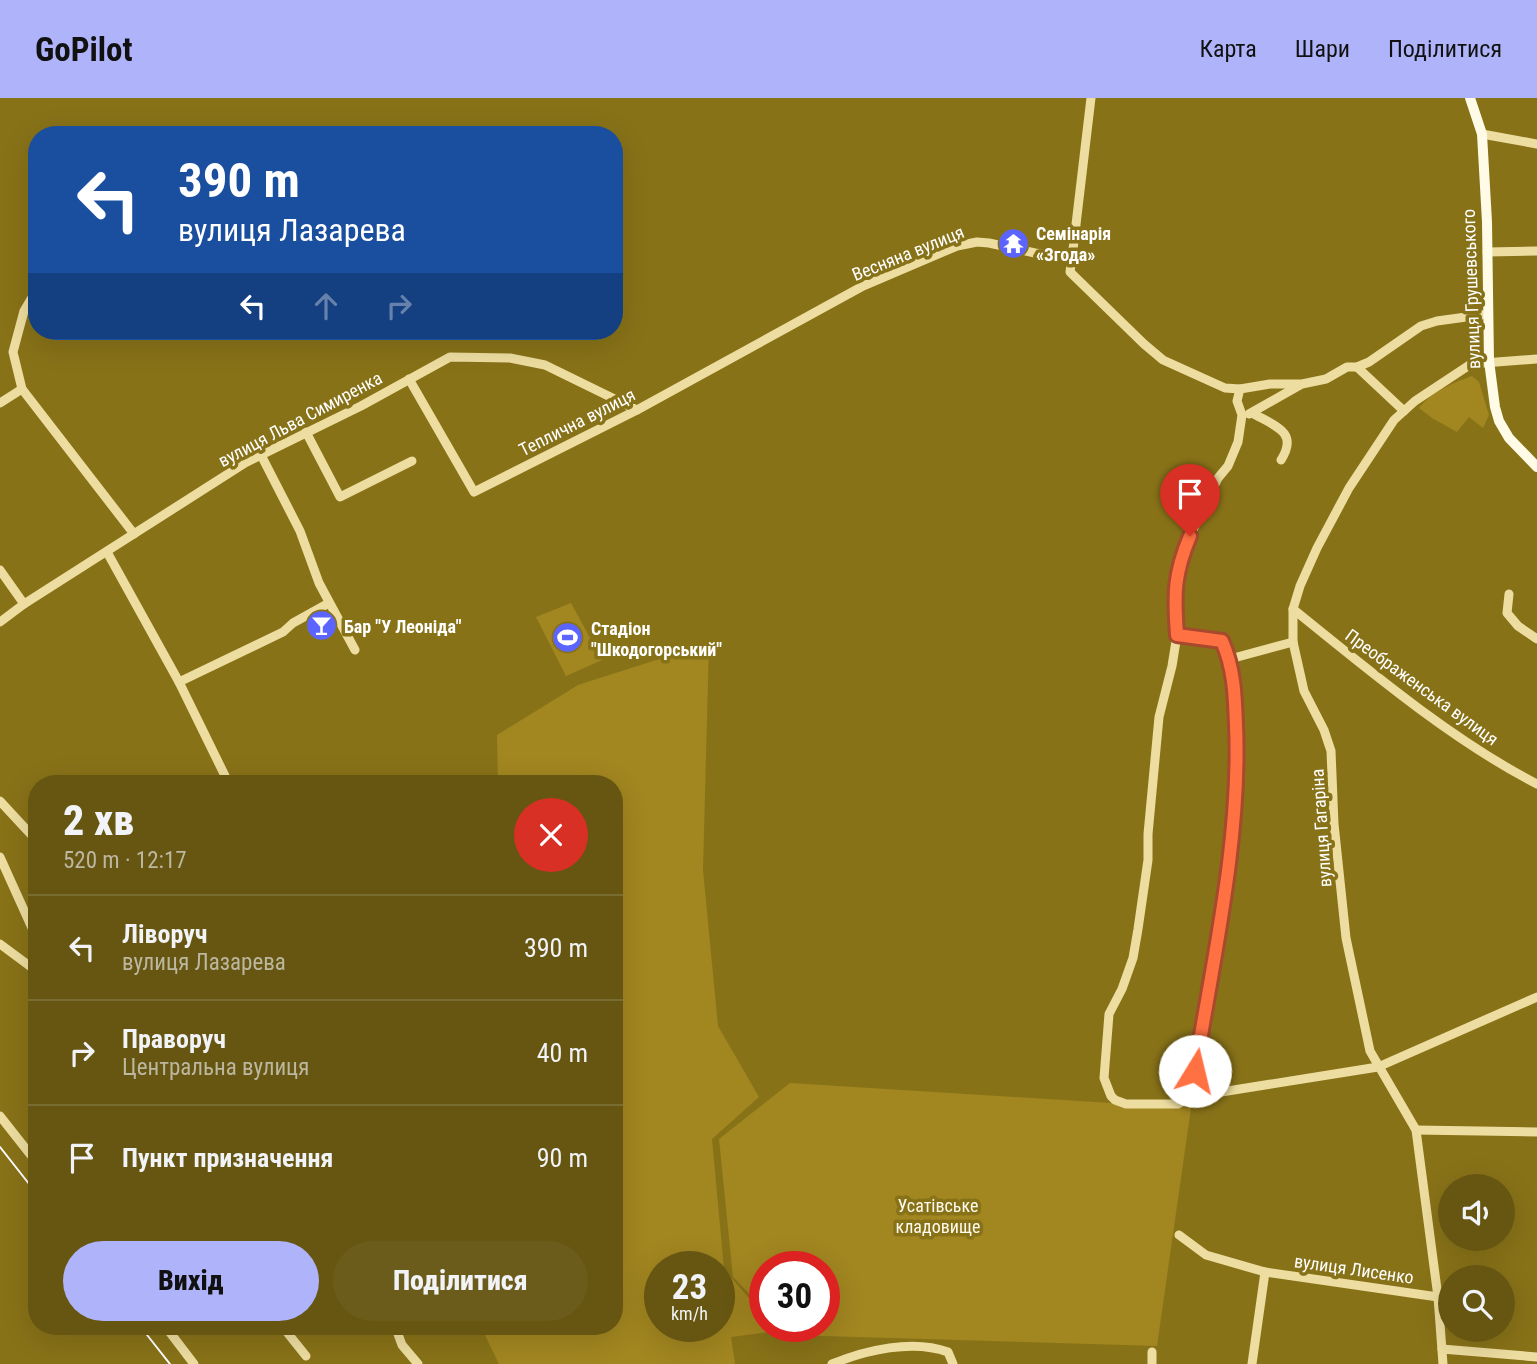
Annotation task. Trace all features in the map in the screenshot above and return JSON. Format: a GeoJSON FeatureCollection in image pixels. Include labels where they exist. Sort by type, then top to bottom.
{"type":"FeatureCollection","features":[{"type":"Feature","properties":{"kind":"main road","name":"вулиця Грушевського"},"geometry":{"type":"LineString","coordinates":[[1469,98],[1482,134],[1489,361],[1499,421],[1519,450],[1537,467]]}},
{"type":"Feature","properties":{"kind":"street"},"geometry":{"type":"LineString","coordinates":[[1091,98],[1070,272],[1163,360],[1225,388],[1302,384],[1326,379],[1346,367],[1357,367],[1369,362],[1421,326],[1437,321],[1488,314]]}},
{"type":"Feature","properties":{"kind":"street"},"geometry":{"type":"LineString","coordinates":[[1482,134],[1537,144]]}},
{"type":"Feature","properties":{"kind":"street","name":"Весняна вулиця"},"geometry":{"type":"LineString","coordinates":[[695,378],[847,295],[957,246],[977,242],[1072,258]]}},
{"type":"Feature","properties":{"kind":"street"},"geometry":{"type":"LineString","coordinates":[[1487,252],[1537,251]]}},
{"type":"Feature","properties":{"kind":"street"},"geometry":{"type":"LineString","coordinates":[[28,304],[13,352],[22,389],[134,534]]}},
{"type":"Feature","properties":{"kind":"street","name":"вулиця Льва Симиренка"},"geometry":{"type":"LineString","coordinates":[[0,622],[234,470],[361,406],[450,357],[510,358],[545,365],[638,410]]}},
{"type":"Feature","properties":{"kind":"street","name":"вулиця Гагаріна"},"geometry":{"type":"LineString","coordinates":[[1438,1297],[1416,1130],[1370,1051],[1346,938],[1334,824],[1331,751],[1324,730],[1304,691],[1293,642],[1293,609],[1317,548],[1349,488],[1394,420],[1471,364],[1537,359]]}},
{"type":"Feature","properties":{"kind":"street"},"geometry":{"type":"LineString","coordinates":[[1357,367],[1404,411]]}},
{"type":"Feature","properties":{"kind":"street","name":"Теплична вулиця"},"geometry":{"type":"LineString","coordinates":[[409,379],[474,492],[638,410],[695,378]]}},
{"type":"Feature","properties":{"kind":"street"},"geometry":{"type":"LineString","coordinates":[[1242,415],[1252,413],[1302,384]]}},
{"type":"Feature","properties":{"kind":"street"},"geometry":{"type":"LineString","coordinates":[[1225,388],[1237,401],[1242,415],[1238,442],[1234,455],[1218,478],[1182,555],[1174,593],[1177,635],[1159,717],[1148,860],[1138,929],[1133,958],[1122,989],[1109,1014],[1104,1078],[1111,1096],[1126,1104],[1178,1104],[1190,1097],[1378,1067],[1537,997]]}},
{"type":"Feature","properties":{"kind":"street"},"geometry":{"type":"LineString","coordinates":[[0,402],[22,389]]}},
{"type":"Feature","properties":{"kind":"street"},"geometry":{"type":"LineString","coordinates":[[1237,401],[1240,389]]}},
{"type":"Feature","properties":{"kind":"street"},"geometry":{"type":"LineString","coordinates":[[1252,413],[1280,429],[1288,438],[1288,449],[1281,460]]}},
{"type":"Feature","properties":{"kind":"street"},"geometry":{"type":"LineString","coordinates":[[306,432],[340,498],[412,461]]}},
{"type":"Feature","properties":{"kind":"street"},"geometry":{"type":"LineString","coordinates":[[261,455],[300,531],[329,603],[355,650]]}},
{"type":"Feature","properties":{"kind":"street"},"geometry":{"type":"LineString","coordinates":[[107,552],[179,682],[225,775]]}},
{"type":"Feature","properties":{"kind":"street"},"geometry":{"type":"LineString","coordinates":[[0,570],[24,604]]}},
{"type":"Feature","properties":{"kind":"street"},"geometry":{"type":"LineString","coordinates":[[1509,594],[1507,613],[1518,626],[1537,639]]}},
{"type":"Feature","properties":{"kind":"street"},"geometry":{"type":"LineString","coordinates":[[179,682],[283,632],[293,623],[329,603]]}},
{"type":"Feature","properties":{"kind":"street","name":"Преображенська вулиця"},"geometry":{"type":"LineString","coordinates":[[1293,609],[1434,718],[1488,756],[1537,784]]}},
{"type":"Feature","properties":{"kind":"street"},"geometry":{"type":"LineString","coordinates":[[1177,635],[1222,641],[1230,659],[1234,682],[1237,747],[1235,809],[1190,1097]]}},
{"type":"Feature","properties":{"kind":"street"},"geometry":{"type":"LineString","coordinates":[[1230,659],[1293,642]]}},
{"type":"Feature","properties":{"kind":"street"},"geometry":{"type":"LineString","coordinates":[[0,801],[28,831]]}},
{"type":"Feature","properties":{"kind":"street"},"geometry":{"type":"LineString","coordinates":[[0,857],[28,919]]}},
{"type":"Feature","properties":{"kind":"street"},"geometry":{"type":"LineString","coordinates":[[0,944],[28,965]]}},
{"type":"Feature","properties":{"kind":"street"},"geometry":{"type":"LineString","coordinates":[[0,1116],[28,1152]]}},
{"type":"Feature","properties":{"kind":"street"},"geometry":{"type":"LineString","coordinates":[[1416,1130],[1537,1132]]}},
{"type":"Feature","properties":{"kind":"street","name":"вулиця Лисенко"},"geometry":{"type":"LineString","coordinates":[[1179,1235],[1206,1255],[1265,1272],[1438,1297]]}},
{"type":"Feature","properties":{"kind":"street"},"geometry":{"type":"LineString","coordinates":[[1252,1364],[1265,1272]]}},
{"type":"Feature","properties":{"kind":"street"},"geometry":{"type":"LineString","coordinates":[[172,1335],[194,1364]]}},
{"type":"Feature","properties":{"kind":"street"},"geometry":{"type":"LineString","coordinates":[[289,1335],[306,1356]]}},
{"type":"Feature","properties":{"kind":"street"},"geometry":{"type":"LineString","coordinates":[[398,1335],[402,1345],[418,1364]]}},
{"type":"Feature","properties":{"kind":"street","name":"вулиця Гагаріна"},"geometry":{"type":"LineString","coordinates":[[1442,1342],[1443,1364]]}},
{"type":"Feature","properties":{"kind":"street"},"geometry":{"type":"LineString","coordinates":[[832,1364],[884,1348],[941,1349],[948,1352],[953,1364]]}},
{"type":"Feature","properties":{"kind":"street"},"geometry":{"type":"LineString","coordinates":[[1443,1349],[1537,1357]]}},
{"type":"Feature","properties":{"kind":"street"},"geometry":{"type":"LineString","coordinates":[[1152,1364],[1153,1352]]}},
{"type":"Feature","properties":{"kind":"green space"},"geometry":{"type":"Polygon","coordinates":[[[1472,376],[1479,382],[1489,415],[1483,428],[1469,417],[1457,432],[1419,408],[1436,392],[1472,376]]]}},
{"type":"Feature","properties":{"kind":"green space","name":"Стадіон \"Шкодогорський\""},"geometry":{"type":"Polygon","coordinates":[[[571,603],[602,660],[566,676],[536,617],[571,603]]]}},
{"type":"Feature","properties":{"kind":"green space"},"geometry":{"type":"Polygon","coordinates":[[[709,643],[703,870],[718,1026],[759,1097],[712,1139],[722,1251],[644,1251],[644,1342],[732,1342],[735,1364],[499,1364],[485,1335],[623,1335],[623,775],[498,775],[497,735],[578,685],[709,643]]]}},
{"type":"Feature","properties":{"kind":"green space","name":"Усатівське кладовище"},"geometry":{"type":"Polygon","coordinates":[[[790,1083],[1191,1108],[1157,1346],[840,1337],[840,1251],[749,1251],[749,1294],[735,1279],[735,1251],[730,1251],[719,1139],[790,1083]]]}},
{"type":"Feature","properties":{"kind":"green space"},"geometry":{"type":"Polygon","coordinates":[[[735,1282],[749,1298],[749,1335],[735,1336],[735,1282]]]}},
{"type":"Feature","properties":{"kind":"tram line"},"geometry":{"type":"LineString","coordinates":[[0,1147],[28,1183]]}},
{"type":"Feature","properties":{"kind":"tram line"},"geometry":{"type":"LineString","coordinates":[[147,1335],[170,1364]]}},
{"type":"Feature","properties":{"kind":"place","name":"Семінарія «Згода»"},"geometry":{"type":"Point","coordinates":[1013,243]}},
{"type":"Feature","properties":{"kind":"place","name":"Бар \"У Леоніда\""},"geometry":{"type":"Point","coordinates":[321,626]}},
{"type":"Feature","properties":{"kind":"place","name":"Стадіон \"Шкодогорський\""},"geometry":{"type":"Point","coordinates":[568,638]}},
{"type":"Feature","properties":{"kind":"route"},"geometry":{"type":"LineString","coordinates":[[1190,536],[1182,555],[1174,593],[1177,635],[1222,641],[1230,659],[1234,682],[1237,747],[1235,809],[1195,1071]]}}]}
